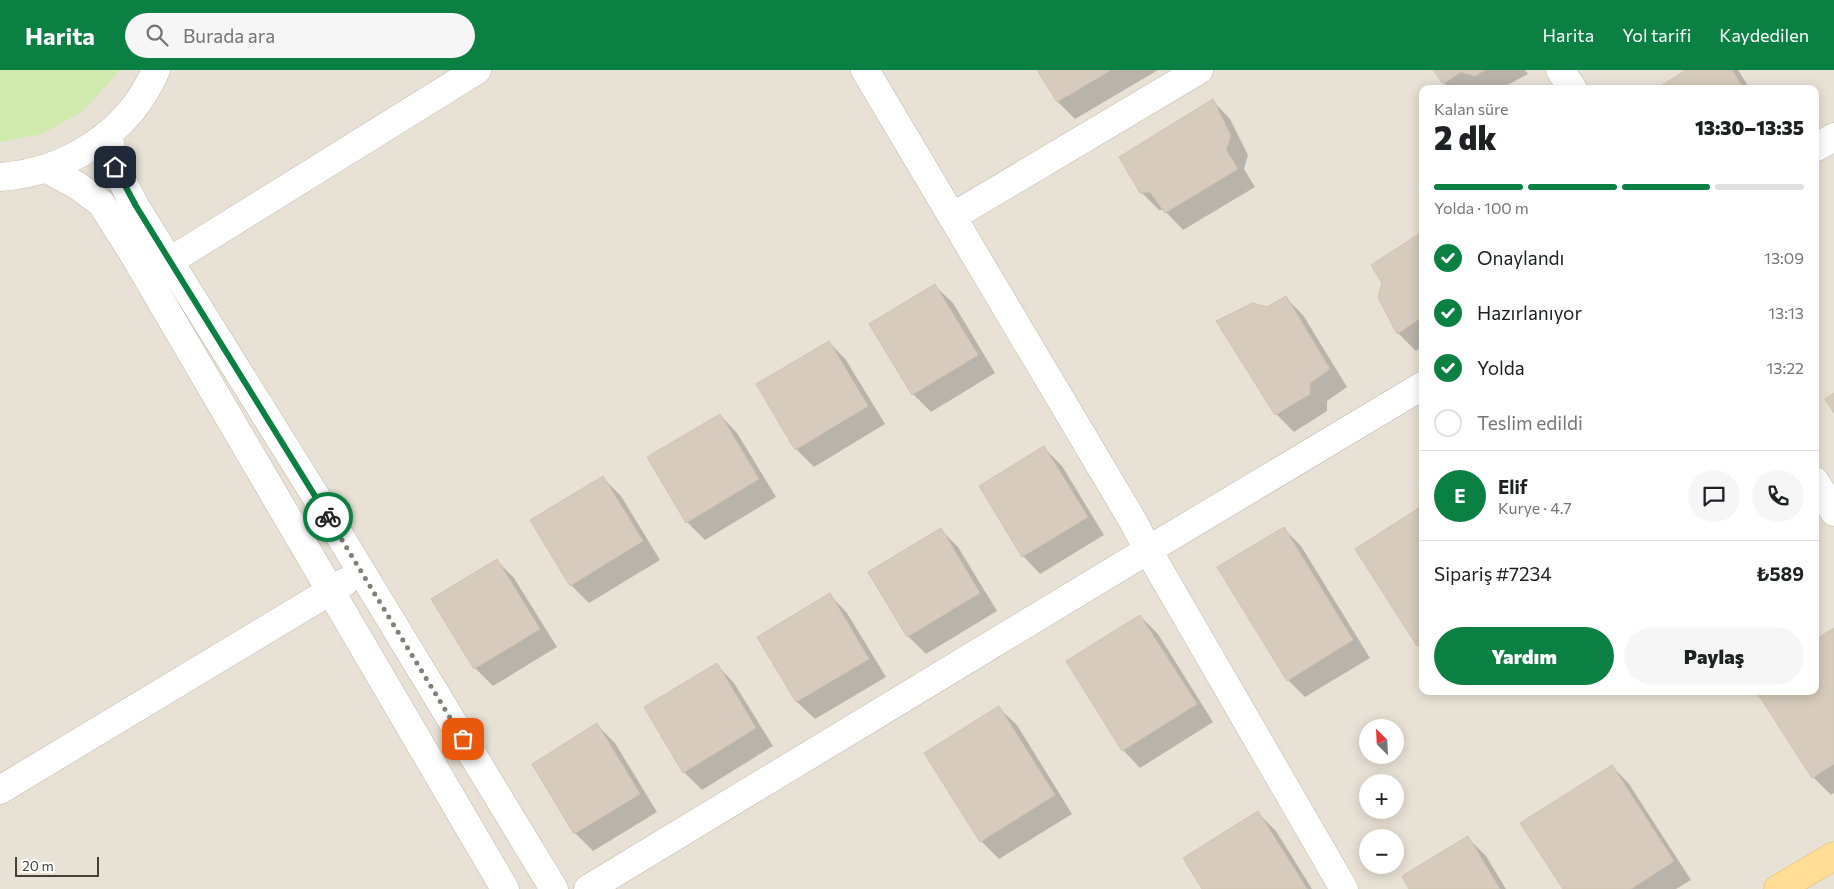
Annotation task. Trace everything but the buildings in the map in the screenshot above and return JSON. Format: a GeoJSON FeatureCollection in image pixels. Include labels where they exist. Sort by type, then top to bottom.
{"type":"FeatureCollection","features":[{"type":"Feature","properties":{"kind":"main road"},"geometry":{"type":"LineString","coordinates":[[1778,889],[1834,856]]}},
{"type":"Feature","properties":{"kind":"street"},"geometry":{"type":"LineString","coordinates":[[0,177],[18,176],[47,169],[75,157],[100,141],[122,121],[141,98],[156,70]]}},
{"type":"Feature","properties":{"kind":"street"},"geometry":{"type":"LineString","coordinates":[[865,70],[1133,521],[1344,889]]}},
{"type":"Feature","properties":{"kind":"street"},"geometry":{"type":"LineString","coordinates":[[952,217],[1199,70]]}},
{"type":"Feature","properties":{"kind":"street"},"geometry":{"type":"LineString","coordinates":[[1560,70],[1569,85]]}},
{"type":"Feature","properties":{"kind":"street"},"geometry":{"type":"LineString","coordinates":[[170,261],[471,72]]}},
{"type":"Feature","properties":{"kind":"street"},"geometry":{"type":"LineString","coordinates":[[108,134],[115,167],[136,206],[554,889]]}},
{"type":"Feature","properties":{"kind":"street"},"geometry":{"type":"LineString","coordinates":[[1819,146],[1834,137]]}},
{"type":"Feature","properties":{"kind":"street"},"geometry":{"type":"LineString","coordinates":[[47,169],[78,186],[101,203],[131,250],[504,889]]}},
{"type":"Feature","properties":{"kind":"street"},"geometry":{"type":"LineString","coordinates":[[588,889],[1419,388]]}},
{"type":"Feature","properties":{"kind":"street"},"geometry":{"type":"LineString","coordinates":[[1819,488],[1834,512]]}},
{"type":"Feature","properties":{"kind":"street"},"geometry":{"type":"LineString","coordinates":[[0,790],[331,592],[361,572]]}},
{"type":"Feature","properties":{"kind":"shaded area"},"geometry":{"type":"Polygon","coordinates":[[[0,70],[1834,70],[1834,889],[0,889],[0,70]]]}},
{"type":"Feature","properties":{"kind":"green space"},"geometry":{"type":"Polygon","coordinates":[[[0,70],[118,70],[115,76],[83,111],[42,134],[0,142],[0,70]]]}},
{"type":"Feature","properties":{"kind":"way so far"},"geometry":{"type":"LineString","coordinates":[[328,517],[463,739]]}},
{"type":"Feature","properties":{"kind":"route"},"geometry":{"type":"LineString","coordinates":[[115,167],[136,206],[328,517]]}}]}
